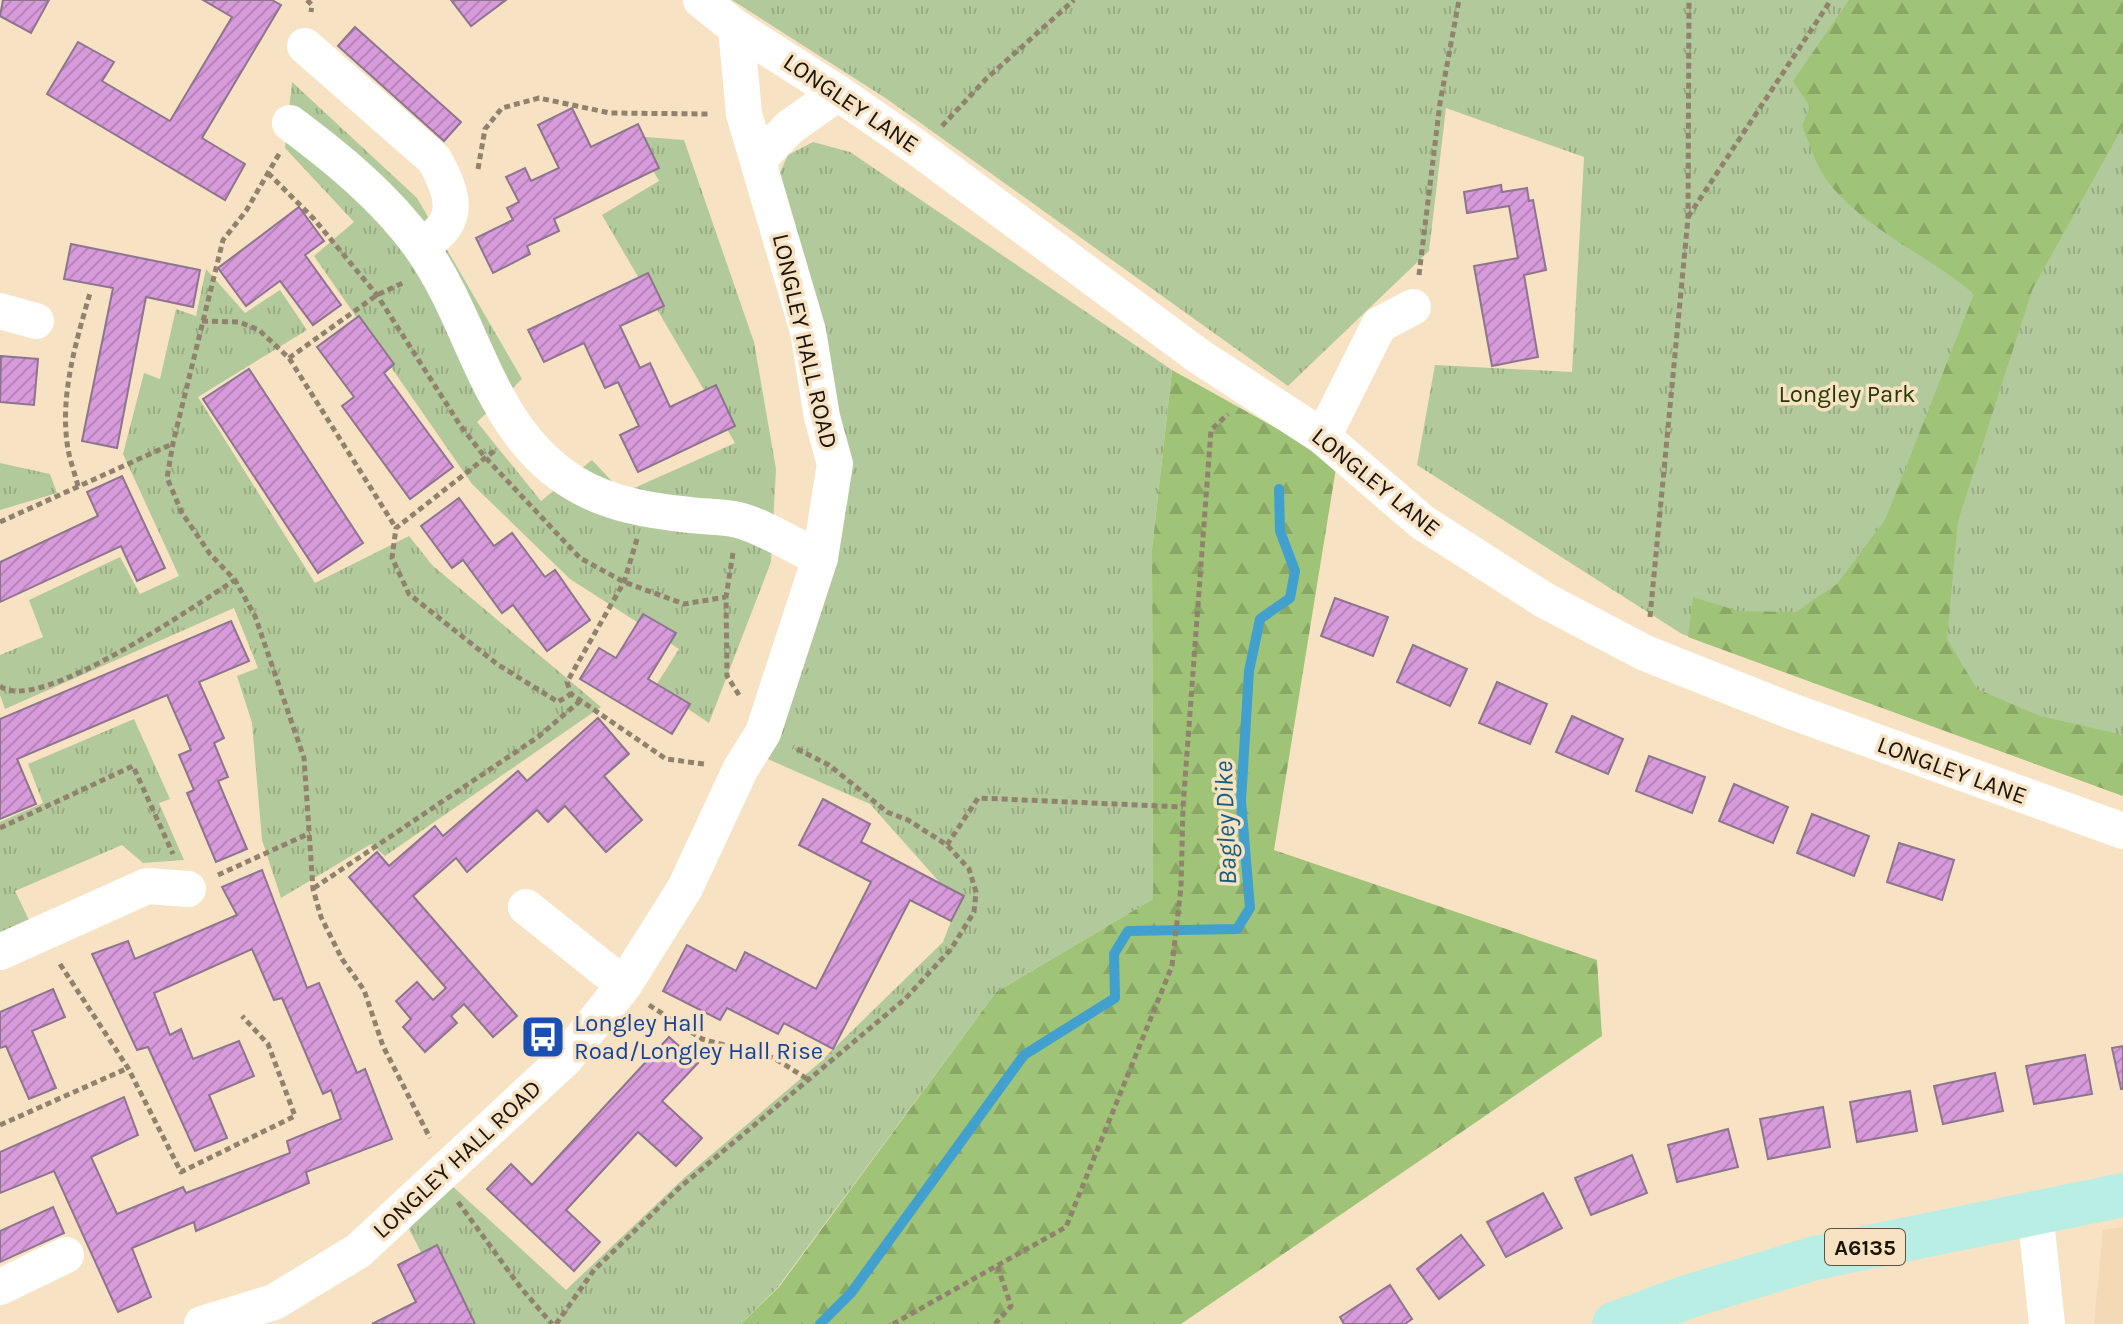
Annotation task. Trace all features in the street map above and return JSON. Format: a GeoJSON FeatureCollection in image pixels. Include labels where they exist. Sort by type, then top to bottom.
{"type":"FeatureCollection","features":[{"type":"Feature","properties":{"kind":"main road","name":"A6135"},"geometry":{"type":"LineString","coordinates":[[1614,1324],[1690,1296],[1815,1258],[2123,1195]]}},
{"type":"Feature","properties":{"kind":"street","name":"LONGLEY LANE"},"geometry":{"type":"LineString","coordinates":[[701,0],[736,28],[919,149],[1200,357],[1323,437],[1422,522],[1544,600],[1645,653],[1791,711],[2123,831]]}},
{"type":"Feature","properties":{"kind":"street","name":"LONGLEY HALL ROAD"},"geometry":{"type":"LineString","coordinates":[[202,1324],[274,1302],[358,1251],[565,1059],[624,985],[685,888],[741,768],[763,733],[820,558],[835,464],[822,417],[808,331],[744,114],[736,28]]}},
{"type":"Feature","properties":{"kind":"street"},"geometry":{"type":"LineString","coordinates":[[305,46],[434,159],[445,179],[451,202],[447,224],[428,259]]}},
{"type":"Feature","properties":{"kind":"street"},"geometry":{"type":"LineString","coordinates":[[759,159],[790,127],[838,93]]}},
{"type":"Feature","properties":{"kind":"street"},"geometry":{"type":"LineString","coordinates":[[290,123],[358,179],[394,215],[428,259],[488,383],[520,435],[544,460],[573,483],[611,502],[738,520],[820,558]]}},
{"type":"Feature","properties":{"kind":"street"},"geometry":{"type":"LineString","coordinates":[[1323,437],[1379,325],[1413,307]]}},
{"type":"Feature","properties":{"kind":"street"},"geometry":{"type":"LineString","coordinates":[[0,311],[36,321]]}},
{"type":"Feature","properties":{"kind":"street"},"geometry":{"type":"LineString","coordinates":[[0,952],[147,886],[188,889]]}},
{"type":"Feature","properties":{"kind":"street"},"geometry":{"type":"LineString","coordinates":[[526,907],[624,985]]}},
{"type":"Feature","properties":{"kind":"street"},"geometry":{"type":"LineString","coordinates":[[2035,1211],[2047,1324]]}},
{"type":"Feature","properties":{"kind":"street"},"geometry":{"type":"LineString","coordinates":[[0,1287],[66,1255]]}},
{"type":"Feature","properties":{"kind":"path"},"geometry":{"type":"LineString","coordinates":[[305,46],[312,5],[307,0]]}},
{"type":"Feature","properties":{"kind":"path"},"geometry":{"type":"LineString","coordinates":[[919,149],[986,79],[1074,0]]}},
{"type":"Feature","properties":{"kind":"path"},"geometry":{"type":"LineString","coordinates":[[1413,307],[1440,103],[1459,0]]}},
{"type":"Feature","properties":{"kind":"path"},"geometry":{"type":"LineString","coordinates":[[1645,653],[1688,218],[1689,0]]}},
{"type":"Feature","properties":{"kind":"path"},"geometry":{"type":"LineString","coordinates":[[1688,218],[1831,0]]}},
{"type":"Feature","properties":{"kind":"path"},"geometry":{"type":"LineString","coordinates":[[477,172],[485,129],[502,108],[539,98],[610,113],[744,114]]}},
{"type":"Feature","properties":{"kind":"path"},"geometry":{"type":"LineString","coordinates":[[290,123],[286,140],[268,173],[246,211],[223,240],[167,478],[182,513],[210,554],[235,580],[255,616],[304,758],[313,889],[321,917],[342,959],[364,990],[383,1046],[445,1168],[459,1205],[554,1324],[594,1270],[679,1188],[905,999],[951,949],[974,912],[976,892],[969,869],[947,845],[908,820],[887,812],[829,765],[763,733],[727,676],[726,597],[738,520]]}},
{"type":"Feature","properties":{"kind":"path"},"geometry":{"type":"LineString","coordinates":[[289,358],[428,259]]}},
{"type":"Feature","properties":{"kind":"path"},"geometry":{"type":"LineString","coordinates":[[78,486],[68,449],[66,403],[76,341],[90,293]]}},
{"type":"Feature","properties":{"kind":"path"},"geometry":{"type":"LineString","coordinates":[[202,321],[239,322],[259,330],[289,358],[396,528],[392,558],[409,594],[497,664],[546,695],[558,702],[571,694]]}},
{"type":"Feature","properties":{"kind":"path"},"geometry":{"type":"LineString","coordinates":[[893,1324],[1066,1227],[1172,966],[1181,887],[1183,807],[1211,430],[1253,392]]}},
{"type":"Feature","properties":{"kind":"path"},"geometry":{"type":"LineString","coordinates":[[396,528],[484,456],[520,435]]}},
{"type":"Feature","properties":{"kind":"path"},"geometry":{"type":"LineString","coordinates":[[0,522],[173,443]]}},
{"type":"Feature","properties":{"kind":"path"},"geometry":{"type":"LineString","coordinates":[[646,508],[624,582],[567,682],[571,694],[666,759],[741,768]]}},
{"type":"Feature","properties":{"kind":"path"},"geometry":{"type":"LineString","coordinates":[[0,686],[6,691],[34,691],[86,671],[235,580]]}},
{"type":"Feature","properties":{"kind":"path"},"geometry":{"type":"LineString","coordinates":[[313,889],[538,737],[580,701]]}},
{"type":"Feature","properties":{"kind":"path"},"geometry":{"type":"LineString","coordinates":[[0,828],[133,766],[188,889],[310,833]]}},
{"type":"Feature","properties":{"kind":"path"},"geometry":{"type":"LineString","coordinates":[[947,845],[978,798],[1183,807]]}},
{"type":"Feature","properties":{"kind":"path"},"geometry":{"type":"LineString","coordinates":[[40,934],[128,1068],[181,1172],[295,1116],[268,1044],[242,1016]]}},
{"type":"Feature","properties":{"kind":"path"},"geometry":{"type":"LineString","coordinates":[[624,985],[671,1021],[702,1039],[774,1058],[809,1080]]}},
{"type":"Feature","properties":{"kind":"path"},"geometry":{"type":"LineString","coordinates":[[0,1125],[128,1068]]}},
{"type":"Feature","properties":{"kind":"path"},"geometry":{"type":"LineString","coordinates":[[995,1324],[1011,1306],[997,1265]]}},
{"type":"Feature","properties":{"kind":"shaded area"},"geometry":{"type":"Polygon","coordinates":[[[2123,1227],[2123,1324],[2094,1324],[2103,1230],[2123,1227]]]}},
{"type":"Feature","properties":{"kind":"green space","name":"Longley Park"},"geometry":{"type":"Polygon","coordinates":[[[732,0],[2123,0],[2123,796],[1682,634],[1417,465],[1435,365],[1572,372],[1584,157],[1446,108],[1429,251],[1288,386],[887,99],[732,0]]]}},
{"type":"Feature","properties":{"kind":"green space"},"geometry":{"type":"Polygon","coordinates":[[[1849,0],[2123,0],[2123,126],[2032,290],[1958,521],[1947,639],[1977,689],[2040,716],[2123,735],[2123,796],[1688,637],[1693,597],[1738,611],[1796,612],[1837,584],[1885,520],[1974,294],[1861,215],[1828,182],[1814,155],[1802,126],[1810,107],[1793,81],[1849,0]]]}},
{"type":"Feature","properties":{"kind":"green space"},"geometry":{"type":"Polygon","coordinates":[[[292,82],[417,198],[522,379],[477,422],[541,501],[592,460],[623,493],[735,443],[602,215],[659,181],[633,136],[684,140],[754,342],[776,469],[771,562],[709,723],[655,687],[679,649],[570,579],[472,484],[314,256],[354,222],[285,148],[292,82]]]}},
{"type":"Feature","properties":{"kind":"green space"},"geometry":{"type":"Polygon","coordinates":[[[813,142],[850,152],[1172,370],[1152,549],[1153,899],[996,992],[778,1287],[741,1324],[458,1324],[406,1223],[450,1184],[566,1290],[685,1177],[818,1064],[943,942],[958,903],[870,804],[754,753],[833,480],[777,179],[788,155],[813,142]]]}},
{"type":"Feature","properties":{"kind":"green space"},"geometry":{"type":"Polygon","coordinates":[[[206,269],[245,313],[280,290],[307,330],[198,397],[315,583],[409,536],[432,565],[601,707],[385,856],[371,844],[281,898],[262,840],[252,723],[237,676],[258,668],[234,608],[5,709],[0,695],[0,655],[43,637],[29,600],[120,557],[140,594],[179,576],[123,454],[144,373],[160,379],[176,309],[196,316],[206,269]]]}},
{"type":"Feature","properties":{"kind":"green space"},"geometry":{"type":"Polygon","coordinates":[[[1172,370],[1337,462],[1274,850],[1597,960],[1602,1036],[1181,1324],[741,1324],[779,1287],[996,992],[1153,899],[1152,549],[1172,370]]]}},
{"type":"Feature","properties":{"kind":"green space"},"geometry":{"type":"Polygon","coordinates":[[[0,463],[50,474],[57,493],[0,510],[0,463]]]}},
{"type":"Feature","properties":{"kind":"green space"},"geometry":{"type":"Polygon","coordinates":[[[134,719],[170,799],[159,803],[184,860],[143,863],[122,845],[15,891],[30,922],[0,933],[0,822],[43,803],[28,764],[134,719]]]}},
{"type":"Feature","properties":{"kind":"building"},"geometry":{"type":"Polygon","coordinates":[[[3,0],[49,0],[31,33],[0,16],[3,0]]]}},
{"type":"Feature","properties":{"kind":"building"},"geometry":{"type":"Polygon","coordinates":[[[203,0],[272,0],[281,5],[202,138],[245,164],[225,200],[47,94],[78,42],[114,62],[102,81],[170,121],[232,17],[203,0]]]}},
{"type":"Feature","properties":{"kind":"building"},"geometry":{"type":"Polygon","coordinates":[[[451,0],[506,0],[471,26],[451,0]]]}},
{"type":"Feature","properties":{"kind":"building"},"geometry":{"type":"Polygon","coordinates":[[[355,27],[461,122],[444,141],[338,46],[355,27]]]}},
{"type":"Feature","properties":{"kind":"building"},"geometry":{"type":"Polygon","coordinates":[[[572,108],[591,147],[638,124],[659,168],[554,219],[559,231],[527,246],[530,254],[493,273],[476,238],[513,220],[507,208],[519,202],[506,177],[525,168],[531,181],[559,168],[538,125],[572,108]]]}},
{"type":"Feature","properties":{"kind":"building"},"geometry":{"type":"Polygon","coordinates":[[[1501,185],[1502,192],[1527,188],[1529,201],[1533,200],[1546,270],[1524,275],[1538,357],[1492,366],[1474,266],[1518,258],[1509,206],[1467,213],[1464,192],[1501,185]]]}},
{"type":"Feature","properties":{"kind":"building"},"geometry":{"type":"Polygon","coordinates":[[[299,207],[324,241],[305,255],[341,305],[313,325],[280,281],[246,306],[218,268],[299,207]]]}},
{"type":"Feature","properties":{"kind":"building"},"geometry":{"type":"Polygon","coordinates":[[[71,244],[200,270],[193,307],[146,297],[117,448],[82,441],[113,288],[64,279],[71,244]]]}},
{"type":"Feature","properties":{"kind":"building"},"geometry":{"type":"Polygon","coordinates":[[[648,273],[664,306],[620,326],[640,368],[650,363],[670,407],[716,385],[735,426],[638,472],[620,435],[639,426],[618,382],[605,388],[584,343],[544,362],[528,330],[648,273]]]}},
{"type":"Feature","properties":{"kind":"building"},"geometry":{"type":"Polygon","coordinates":[[[359,316],[394,364],[384,373],[453,467],[410,499],[342,406],[354,397],[317,347],[359,316]]]}},
{"type":"Feature","properties":{"kind":"building"},"geometry":{"type":"Polygon","coordinates":[[[1,356],[38,359],[34,405],[0,402],[1,356]]]}},
{"type":"Feature","properties":{"kind":"building"},"geometry":{"type":"Polygon","coordinates":[[[249,369],[363,543],[318,573],[203,399],[249,369]]]}},
{"type":"Feature","properties":{"kind":"building"},"geometry":{"type":"Polygon","coordinates":[[[122,476],[165,568],[137,581],[121,546],[0,602],[0,562],[98,516],[87,492],[122,476]]]}},
{"type":"Feature","properties":{"kind":"building"},"geometry":{"type":"Polygon","coordinates":[[[459,498],[494,546],[512,533],[545,577],[555,570],[590,620],[547,651],[513,605],[502,613],[463,560],[452,568],[421,526],[459,498]]]}},
{"type":"Feature","properties":{"kind":"building"},"geometry":{"type":"Polygon","coordinates":[[[1335,598],[1388,617],[1373,656],[1321,636],[1335,598]]]}},
{"type":"Feature","properties":{"kind":"building"},"geometry":{"type":"Polygon","coordinates":[[[643,614],[676,633],[648,679],[690,704],[672,734],[580,679],[599,648],[616,658],[643,614]]]}},
{"type":"Feature","properties":{"kind":"building"},"geometry":{"type":"Polygon","coordinates":[[[231,621],[249,661],[199,682],[224,738],[214,743],[228,777],[218,781],[247,849],[216,862],[187,793],[194,790],[179,755],[191,750],[167,695],[17,759],[36,804],[0,819],[0,719],[231,621]]]}},
{"type":"Feature","properties":{"kind":"building"},"geometry":{"type":"Polygon","coordinates":[[[1413,645],[1467,669],[1450,706],[1397,682],[1413,645]]]}},
{"type":"Feature","properties":{"kind":"building"},"geometry":{"type":"Polygon","coordinates":[[[1497,682],[1547,704],[1530,744],[1479,723],[1497,682]]]}},
{"type":"Feature","properties":{"kind":"building"},"geometry":{"type":"Polygon","coordinates":[[[1572,716],[1623,739],[1608,774],[1556,752],[1572,716]]]}},
{"type":"Feature","properties":{"kind":"building"},"geometry":{"type":"Polygon","coordinates":[[[598,718],[629,754],[604,776],[642,820],[606,852],[565,806],[548,822],[537,810],[467,872],[456,858],[413,896],[517,1016],[493,1037],[464,1004],[451,1016],[457,1023],[425,1052],[403,1027],[411,1019],[396,1001],[417,982],[433,1000],[446,988],[349,877],[377,852],[389,866],[435,826],[443,836],[518,771],[527,781],[598,718]]]}},
{"type":"Feature","properties":{"kind":"building"},"geometry":{"type":"Polygon","coordinates":[[[1649,756],[1705,777],[1692,813],[1636,791],[1649,756]]]}},
{"type":"Feature","properties":{"kind":"building"},"geometry":{"type":"Polygon","coordinates":[[[1734,784],[1788,807],[1773,843],[1719,821],[1734,784]]]}},
{"type":"Feature","properties":{"kind":"building"},"geometry":{"type":"Polygon","coordinates":[[[823,799],[870,824],[861,842],[964,896],[951,921],[910,900],[833,1049],[784,1023],[778,1034],[727,1008],[720,1020],[663,991],[687,945],[736,971],[745,952],[816,989],[871,882],[799,845],[823,799]]]}},
{"type":"Feature","properties":{"kind":"building"},"geometry":{"type":"Polygon","coordinates":[[[1812,814],[1869,836],[1854,876],[1797,853],[1812,814]]]}},
{"type":"Feature","properties":{"kind":"building"},"geometry":{"type":"Polygon","coordinates":[[[1899,843],[1954,860],[1942,900],[1887,882],[1899,843]]]}},
{"type":"Feature","properties":{"kind":"building"},"geometry":{"type":"Polygon","coordinates":[[[262,870],[307,988],[319,983],[357,1073],[365,1069],[392,1139],[306,1172],[309,1183],[196,1231],[194,1222],[132,1248],[151,1297],[118,1312],[54,1171],[0,1193],[0,1152],[124,1097],[138,1135],[91,1157],[117,1214],[183,1187],[186,1193],[290,1153],[287,1141],[341,1119],[331,1090],[323,1094],[282,998],[274,1000],[252,949],[154,993],[170,1035],[181,1029],[193,1059],[239,1041],[254,1076],[209,1095],[227,1138],[195,1151],[148,1047],[137,1050],[92,954],[128,941],[135,959],[237,915],[222,887],[262,870]]]}},
{"type":"Feature","properties":{"kind":"building"},"geometry":{"type":"Polygon","coordinates":[[[53,989],[65,1017],[32,1031],[56,1088],[29,1099],[6,1046],[0,1048],[0,1012],[53,989]]]}},
{"type":"Feature","properties":{"kind":"building"},"geometry":{"type":"Polygon","coordinates":[[[669,1037],[698,1063],[662,1101],[702,1138],[676,1166],[638,1132],[566,1210],[600,1242],[574,1271],[487,1189],[511,1164],[532,1185],[669,1037]]]}},
{"type":"Feature","properties":{"kind":"building"},"geometry":{"type":"Polygon","coordinates":[[[2123,1046],[2123,1089],[2121,1089],[2112,1048],[2123,1046]]]}},
{"type":"Feature","properties":{"kind":"building"},"geometry":{"type":"Polygon","coordinates":[[[2085,1055],[2092,1094],[2034,1104],[2026,1066],[2085,1055]]]}},
{"type":"Feature","properties":{"kind":"building"},"geometry":{"type":"Polygon","coordinates":[[[1995,1073],[2003,1111],[1943,1124],[1934,1086],[1995,1073]]]}},
{"type":"Feature","properties":{"kind":"building"},"geometry":{"type":"Polygon","coordinates":[[[1910,1091],[1917,1131],[1857,1142],[1850,1102],[1910,1091]]]}},
{"type":"Feature","properties":{"kind":"building"},"geometry":{"type":"Polygon","coordinates":[[[1823,1107],[1830,1147],[1768,1159],[1760,1119],[1823,1107]]]}},
{"type":"Feature","properties":{"kind":"building"},"geometry":{"type":"Polygon","coordinates":[[[1728,1129],[1738,1167],[1677,1182],[1668,1145],[1728,1129]]]}},
{"type":"Feature","properties":{"kind":"building"},"geometry":{"type":"Polygon","coordinates":[[[1632,1155],[1647,1193],[1591,1215],[1575,1178],[1632,1155]]]}},
{"type":"Feature","properties":{"kind":"building"},"geometry":{"type":"Polygon","coordinates":[[[1543,1193],[1562,1228],[1506,1257],[1487,1222],[1543,1193]]]}},
{"type":"Feature","properties":{"kind":"building"},"geometry":{"type":"Polygon","coordinates":[[[53,1207],[64,1233],[0,1262],[0,1231],[53,1207]]]}},
{"type":"Feature","properties":{"kind":"building"},"geometry":{"type":"Polygon","coordinates":[[[1461,1235],[1484,1265],[1439,1299],[1417,1269],[1461,1235]]]}},
{"type":"Feature","properties":{"kind":"building"},"geometry":{"type":"Polygon","coordinates":[[[437,1245],[475,1324],[372,1324],[416,1302],[398,1265],[437,1245]]]}},
{"type":"Feature","properties":{"kind":"building"},"geometry":{"type":"Polygon","coordinates":[[[1390,1285],[1412,1319],[1405,1324],[1344,1324],[1340,1317],[1390,1285]]]}},
{"type":"Feature","properties":{"kind":"waterway","name":"Bagley Dike"},"geometry":{"type":"LineString","coordinates":[[820,1324],[851,1293],[1024,1055],[1115,998],[1114,954],[1128,931],[1237,929],[1250,908],[1241,801],[1249,671],[1260,619],[1290,598],[1295,571],[1280,531],[1279,489]]}},
{"type":"Feature","properties":{"kind":"place","name":"Longley Hall Road/Longley Hall Rise"},"geometry":{"type":"Point","coordinates":[543,1037]}}]}
